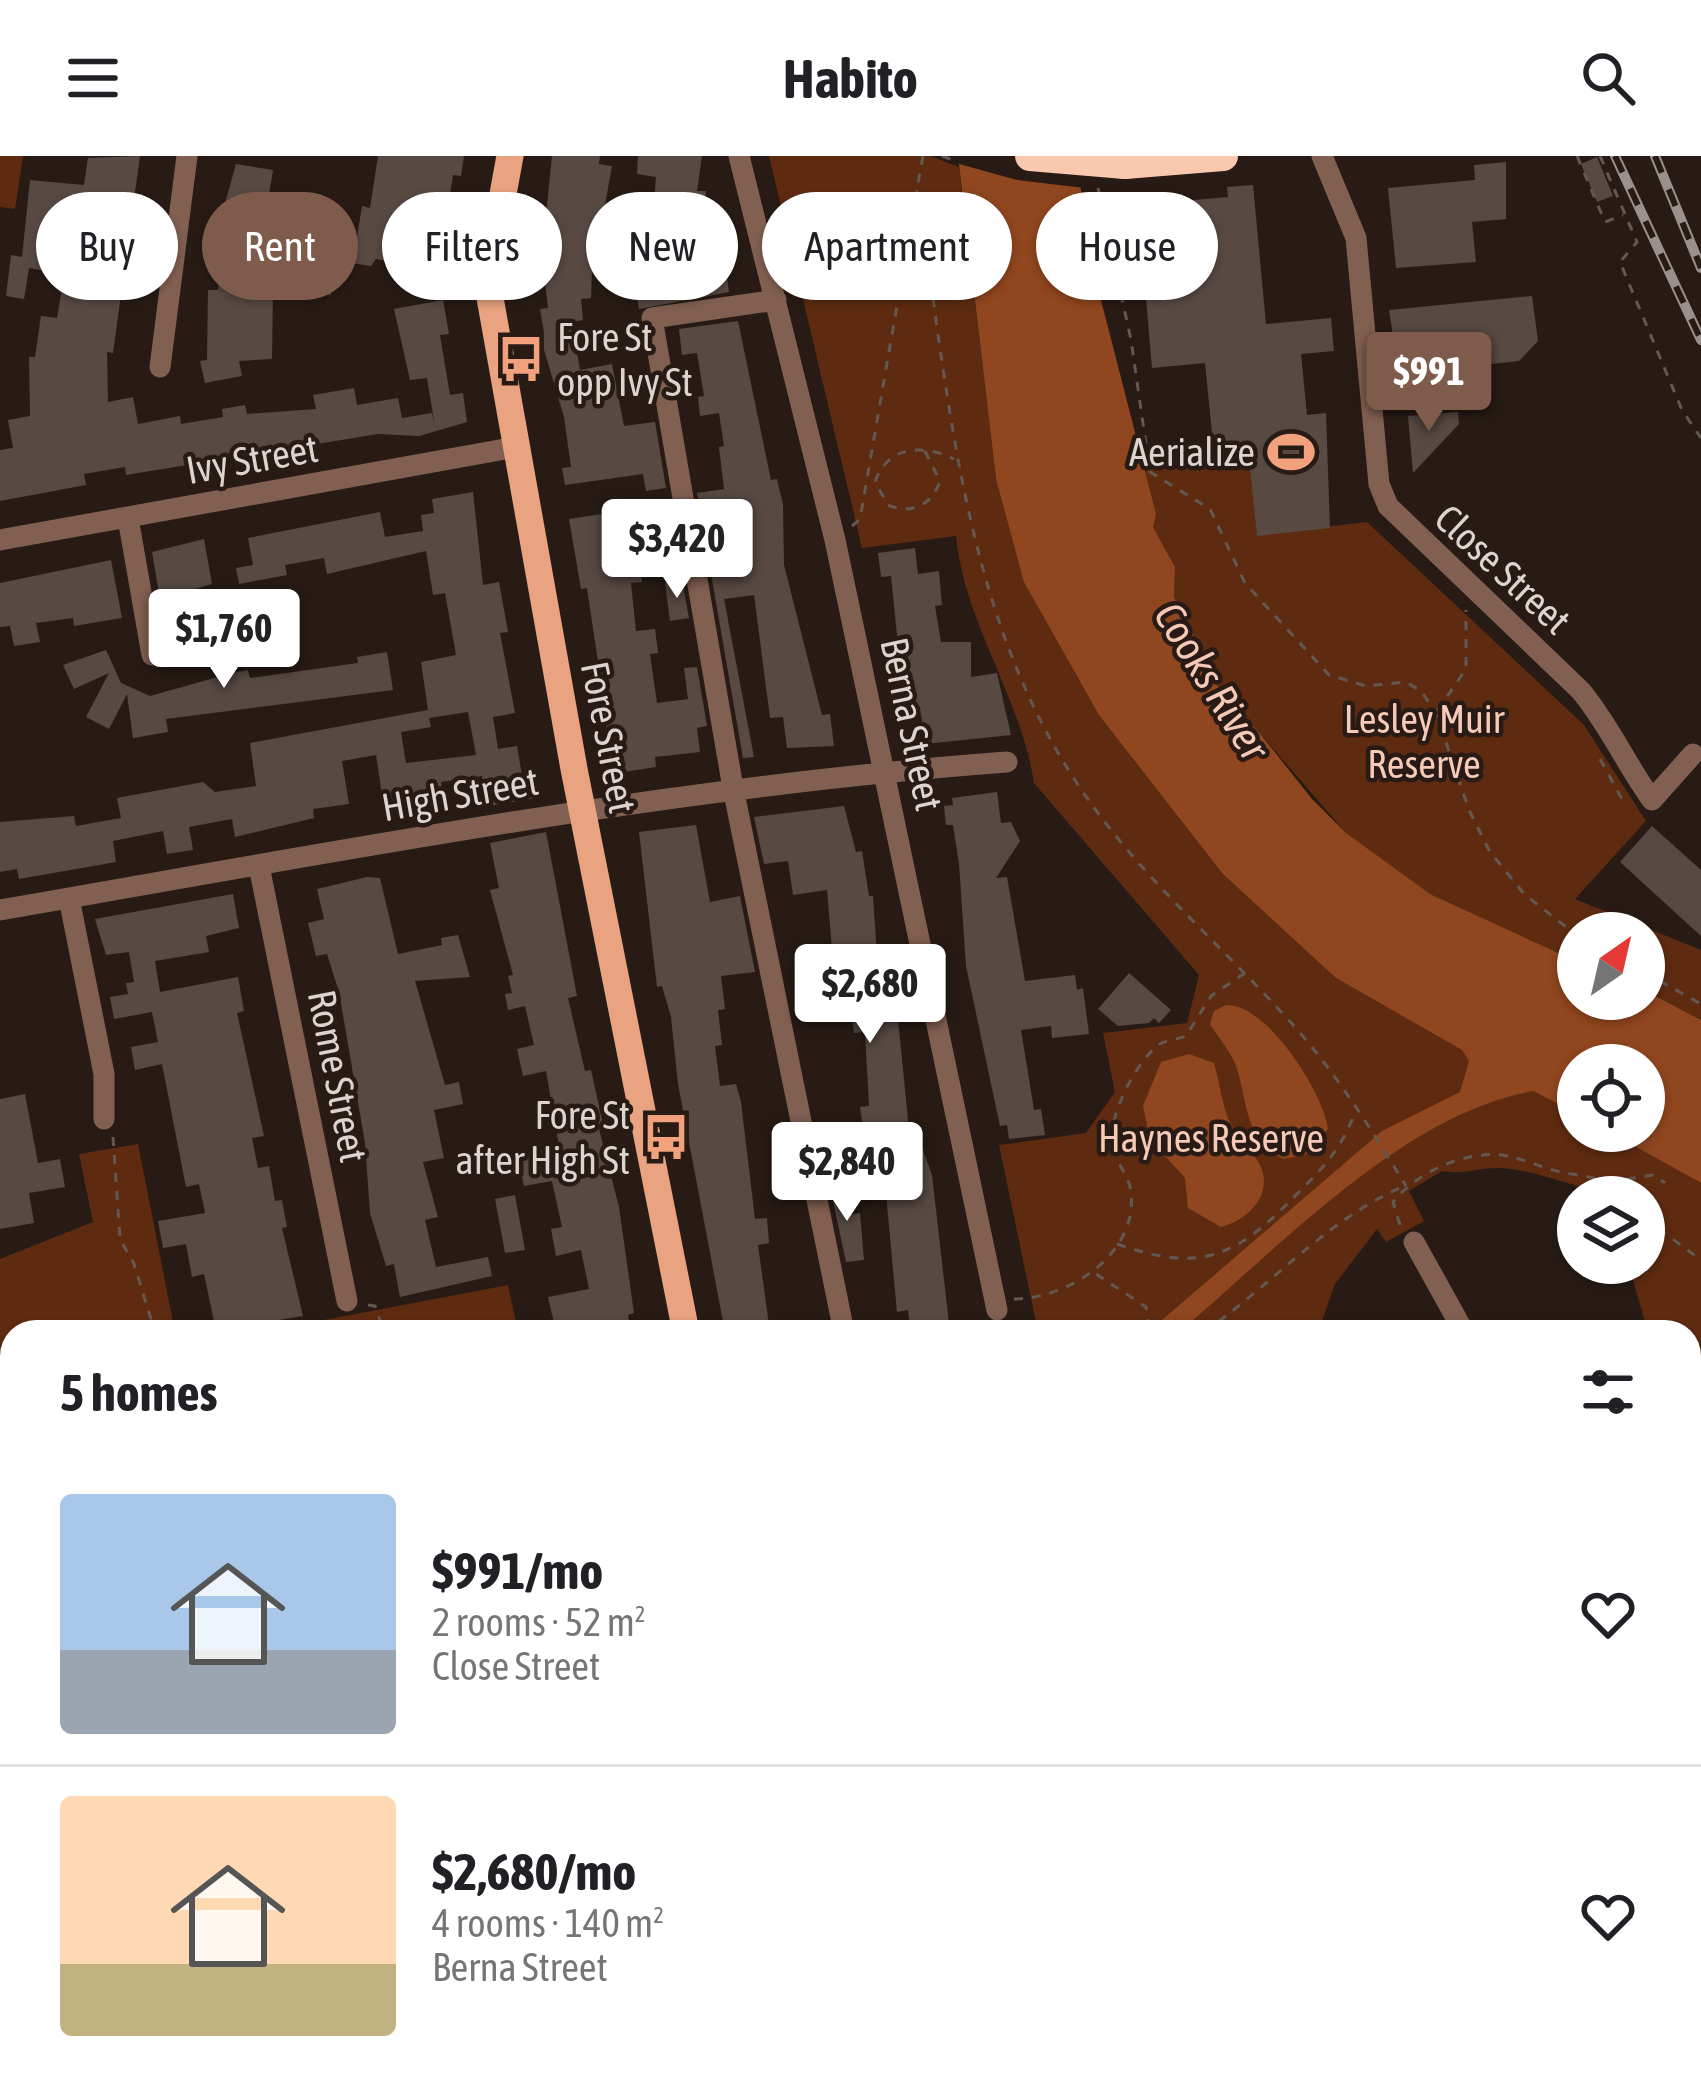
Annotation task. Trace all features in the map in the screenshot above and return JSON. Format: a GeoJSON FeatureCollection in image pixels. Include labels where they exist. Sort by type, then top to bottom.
{"type":"FeatureCollection","features":[{"type":"Feature","properties":{"kind":"highway"},"geometry":{"type":"LineString","coordinates":[[1030,156],[1125,164],[1223,156]]}},
{"type":"Feature","properties":{"kind":"main road","name":"Fore Street"},"geometry":{"type":"LineString","coordinates":[[511,156],[487,281],[582,809],[684,1320]]}},
{"type":"Feature","properties":{"kind":"street"},"geometry":{"type":"LineString","coordinates":[[160,367],[187,156]]}},
{"type":"Feature","properties":{"kind":"street","name":"Berna Street"},"geometry":{"type":"LineString","coordinates":[[739,156],[762,246]]}},
{"type":"Feature","properties":{"kind":"street","name":"Close Street"},"geometry":{"type":"LineString","coordinates":[[1322,156],[1356,238],[1378,484],[1388,506],[1581,692],[1605,720],[1623,760],[1652,800],[1693,754]]}},
{"type":"Feature","properties":{"kind":"street"},"geometry":{"type":"LineString","coordinates":[[776,300],[652,318],[733,788],[842,1320]]}},
{"type":"Feature","properties":{"kind":"street","name":"Berna Street"},"geometry":{"type":"LineString","coordinates":[[776,300],[836,539],[996,1304]]}},
{"type":"Feature","properties":{"kind":"street","name":"Ivy Street"},"geometry":{"type":"LineString","coordinates":[[0,540],[516,448]]}},
{"type":"Feature","properties":{"kind":"street"},"geometry":{"type":"LineString","coordinates":[[128,518],[152,655],[170,643],[271,629]]}},
{"type":"Feature","properties":{"kind":"street","name":"High Street"},"geometry":{"type":"LineString","coordinates":[[0,910],[582,809],[885,771],[1007,762]]}},
{"type":"Feature","properties":{"kind":"street","name":"Rome Street"},"geometry":{"type":"LineString","coordinates":[[259,866],[347,1301]]}},
{"type":"Feature","properties":{"kind":"street"},"geometry":{"type":"LineString","coordinates":[[69,898],[104,1074],[104,1119]]}},
{"type":"Feature","properties":{"kind":"street"},"geometry":{"type":"LineString","coordinates":[[1414,1242],[1457,1320]]}},
{"type":"Feature","properties":{"kind":"path"},"geometry":{"type":"LineString","coordinates":[[836,539],[860,519],[923,156]]}},
{"type":"Feature","properties":{"kind":"path"},"geometry":{"type":"LineString","coordinates":[[942,156],[953,160]]}},
{"type":"Feature","properties":{"kind":"path"},"geometry":{"type":"LineString","coordinates":[[1577,156],[1605,222],[1624,214]]}},
{"type":"Feature","properties":{"kind":"path"},"geometry":{"type":"LineString","coordinates":[[1600,156],[1636,242],[1620,262],[1682,410],[1701,438]]}},
{"type":"Feature","properties":{"kind":"path"},"geometry":{"type":"LineString","coordinates":[[916,192],[917,188]]}},
{"type":"Feature","properties":{"kind":"path"},"geometry":{"type":"LineString","coordinates":[[917,188],[956,460],[994,614],[1032,701],[1098,814],[1289,1019],[1375,1132],[1406,1186]]}},
{"type":"Feature","properties":{"kind":"path"},"geometry":{"type":"LineString","coordinates":[[1121,300],[1150,472],[1210,509],[1245,583],[1329,675],[1366,686],[1406,682],[1421,691],[1436,713],[1468,810],[1490,852],[1525,896],[1557,920]]}},
{"type":"Feature","properties":{"kind":"path"},"geometry":{"type":"LineString","coordinates":[[925,451],[940,481],[932,498],[910,509],[888,505],[876,491],[878,472],[906,448],[925,451],[956,460]]}},
{"type":"Feature","properties":{"kind":"path"},"geometry":{"type":"LineString","coordinates":[[1436,713],[1466,669],[1466,604],[1482,620]]}},
{"type":"Feature","properties":{"kind":"path"},"geometry":{"type":"LineString","coordinates":[[1598,748],[1622,799]]}},
{"type":"Feature","properties":{"kind":"path"},"geometry":{"type":"LineString","coordinates":[[996,1304],[1048,1294],[1094,1273],[1116,1243],[1132,1195],[1112,1148],[1114,1123],[1139,1068],[1160,1044],[1186,1036],[1211,995],[1245,973]]}},
{"type":"Feature","properties":{"kind":"path"},"geometry":{"type":"LineString","coordinates":[[1665,984],[1701,1004]]}},
{"type":"Feature","properties":{"kind":"path"},"geometry":{"type":"LineString","coordinates":[[1116,1243],[1178,1262],[1234,1252],[1267,1227],[1327,1166],[1343,1145],[1356,1108]]}},
{"type":"Feature","properties":{"kind":"path"},"geometry":{"type":"LineString","coordinates":[[104,1119],[116,1144],[120,1239],[150,1320]]}},
{"type":"Feature","properties":{"kind":"path"},"geometry":{"type":"LineString","coordinates":[[1222,1320],[1261,1293],[1344,1216],[1463,1159],[1500,1155],[1583,1176]]}},
{"type":"Feature","properties":{"kind":"path"},"geometry":{"type":"LineString","coordinates":[[1406,1186],[1393,1202],[1393,1217],[1414,1242]]}},
{"type":"Feature","properties":{"kind":"path"},"geometry":{"type":"LineString","coordinates":[[1665,1233],[1701,1260]]}},
{"type":"Feature","properties":{"kind":"path"},"geometry":{"type":"LineString","coordinates":[[1094,1273],[1145,1307],[1148,1320]]}},
{"type":"Feature","properties":{"kind":"path"},"geometry":{"type":"LineString","coordinates":[[347,1301],[375,1306],[380,1320]]}},
{"type":"Feature","properties":{"kind":"green space"},"geometry":{"type":"Polygon","coordinates":[[[0,156],[23,156],[15,209],[0,207],[0,156]]]}},
{"type":"Feature","properties":{"kind":"green space"},"geometry":{"type":"Polygon","coordinates":[[[769,156],[930,156],[959,167],[962,192],[778,192],[769,156]]]}},
{"type":"Feature","properties":{"kind":"green space","name":"Haynes Reserve"},"geometry":{"type":"Polygon","coordinates":[[[803,300],[975,300],[996,479],[1336,978],[1557,1103],[1557,1152],[1645,1152],[1701,1183],[1701,1320],[1645,1320],[1634,1284],[1665,1284],[1665,1176],[1557,1176],[1557,1180],[1500,1168],[1442,1171],[1409,1191],[1424,1221],[1386,1242],[1377,1229],[1335,1284],[1322,1320],[1035,1320],[999,1145],[1086,1133],[1115,1092],[1103,1033],[1187,1023],[1199,975],[1034,783],[1017,720],[961,568],[956,536],[862,548],[803,300]]]}},
{"type":"Feature","properties":{"kind":"green space","name":"Lesley Muir Reserve"},"geometry":{"type":"Polygon","coordinates":[[[1249,450],[1257,535],[1367,522],[1584,725],[1646,821],[1575,899],[1607,912],[1557,912],[1557,952],[1430,894],[1346,833],[1223,697],[1174,597],[1175,567],[1153,527],[1144,473],[1150,461],[1249,450]]]}},
{"type":"Feature","properties":{"kind":"green space","name":"Lesley Muir Reserve"},"geometry":{"type":"Polygon","coordinates":[[[1665,935],[1701,950],[1701,1020],[1665,1001],[1665,935]]]}},
{"type":"Feature","properties":{"kind":"green space"},"geometry":{"type":"Polygon","coordinates":[[[138,1144],[173,1320],[0,1320],[0,1259],[93,1222],[79,1154],[138,1144]]]}},
{"type":"Feature","properties":{"kind":"green space"},"geometry":{"type":"Polygon","coordinates":[[[508,1285],[515,1320],[324,1320],[508,1285]]]}},
{"type":"Feature","properties":{"kind":"water","name":"Cooks River"},"geometry":{"type":"Polygon","coordinates":[[[958,156],[1076,156],[1081,192],[1036,192],[1036,300],[1101,300],[1156,514],[1153,527],[1175,567],[1174,597],[1223,697],[1346,833],[1430,894],[1557,952],[1557,1020],[1665,1020],[1665,1001],[1701,1020],[1701,1183],[1645,1152],[1665,1152],[1665,1044],[1557,1044],[1557,1104],[1534,1091],[1486,1104],[1438,1126],[1345,1189],[1193,1320],[1162,1320],[1382,1131],[1460,1092],[1469,1061],[1462,1050],[1336,978],[1223,874],[1099,715],[1024,582],[996,479],[975,300],[1012,300],[1012,192],[962,192],[958,156]]]}},
{"type":"Feature","properties":{"kind":"water"},"geometry":{"type":"Polygon","coordinates":[[[1226,1005],[1259,1019],[1305,1074],[1328,1129],[1305,1155],[1283,1159],[1254,1130],[1236,1066],[1210,1024],[1214,1011],[1226,1005]]]}},
{"type":"Feature","properties":{"kind":"water"},"geometry":{"type":"Polygon","coordinates":[[[1189,1054],[1214,1063],[1229,1120],[1263,1176],[1256,1205],[1221,1227],[1188,1208],[1185,1178],[1150,1139],[1143,1106],[1161,1062],[1189,1054]]]}},
{"type":"Feature","properties":{"kind":"pier"},"geometry":{"type":"Polygon","coordinates":[[[952,156],[1082,156],[1084,188],[1017,180],[952,162],[952,156]]]}},
{"type":"Feature","properties":{"kind":"building"},"geometry":{"type":"Polygon","coordinates":[[[140,156],[135,192],[36,192],[36,269],[29,268],[24,299],[6,296],[11,255],[22,257],[30,180],[84,185],[88,158],[140,156]]]}},
{"type":"Feature","properties":{"kind":"building"},"geometry":{"type":"Polygon","coordinates":[[[378,156],[464,156],[461,176],[453,175],[450,192],[382,192],[382,260],[376,259],[371,266],[358,264],[362,206],[370,208],[378,156]]]}},
{"type":"Feature","properties":{"kind":"building"},"geometry":{"type":"Polygon","coordinates":[[[552,156],[600,156],[599,164],[612,166],[607,192],[586,192],[586,298],[581,299],[583,320],[572,322],[580,370],[612,364],[624,426],[655,422],[666,488],[646,491],[643,474],[565,485],[562,468],[571,467],[564,417],[539,333],[544,333],[540,309],[548,308],[547,300],[562,300],[562,192],[548,192],[552,156]]]}},
{"type":"Feature","properties":{"kind":"building"},"geometry":{"type":"Polygon","coordinates":[[[638,156],[702,156],[697,191],[706,192],[655,192],[656,177],[637,174],[638,156]]]}},
{"type":"Feature","properties":{"kind":"building"},"geometry":{"type":"Polygon","coordinates":[[[1597,157],[1613,196],[1597,202],[1581,164],[1597,157]]]}},
{"type":"Feature","properties":{"kind":"building"},"geometry":{"type":"Polygon","coordinates":[[[1506,162],[1506,219],[1472,222],[1476,262],[1396,268],[1388,188],[1475,180],[1474,165],[1506,162]]]}},
{"type":"Feature","properties":{"kind":"building"},"geometry":{"type":"Polygon","coordinates":[[[236,164],[273,170],[269,192],[228,192],[236,164]]]}},
{"type":"Feature","properties":{"kind":"building"},"geometry":{"type":"Polygon","coordinates":[[[1253,185],[1266,324],[1331,318],[1334,351],[1301,354],[1307,415],[1326,413],[1330,528],[1257,536],[1248,450],[1214,453],[1205,363],[1152,368],[1146,300],[1218,300],[1218,198],[1228,197],[1227,187],[1253,185]]]}},
{"type":"Feature","properties":{"kind":"building"},"geometry":{"type":"Polygon","coordinates":[[[1532,296],[1538,341],[1519,361],[1399,374],[1389,310],[1532,296]]]}},
{"type":"Feature","properties":{"kind":"building"},"geometry":{"type":"Polygon","coordinates":[[[60,300],[120,300],[113,353],[107,352],[108,402],[133,397],[138,424],[180,416],[181,424],[223,417],[222,409],[245,405],[247,414],[316,409],[313,395],[354,388],[357,405],[398,398],[402,418],[432,413],[435,427],[427,378],[410,380],[394,309],[443,300],[449,334],[440,335],[450,395],[463,393],[467,422],[419,436],[378,434],[126,475],[125,467],[84,474],[86,485],[0,501],[0,450],[13,448],[8,420],[30,416],[29,357],[35,357],[41,316],[57,318],[60,300]]]}},
{"type":"Feature","properties":{"kind":"building"},"geometry":{"type":"Polygon","coordinates":[[[208,300],[273,300],[272,359],[239,361],[242,376],[205,383],[200,361],[207,360],[208,300]]]}},
{"type":"Feature","properties":{"kind":"building"},"geometry":{"type":"Polygon","coordinates":[[[637,300],[687,300],[639,309],[637,300]]]}},
{"type":"Feature","properties":{"kind":"building"},"geometry":{"type":"Polygon","coordinates":[[[738,321],[771,480],[777,479],[783,505],[784,565],[822,715],[830,714],[834,746],[787,748],[783,717],[770,718],[754,595],[724,599],[754,757],[743,758],[697,493],[724,489],[719,447],[724,446],[719,413],[700,416],[698,397],[704,396],[697,353],[682,355],[679,329],[738,321]]]}},
{"type":"Feature","properties":{"kind":"building"},"geometry":{"type":"Polygon","coordinates":[[[1458,412],[1459,424],[1413,473],[1408,416],[1458,412]]]}},
{"type":"Feature","properties":{"kind":"building"},"geometry":{"type":"Polygon","coordinates":[[[473,492],[483,585],[499,582],[508,632],[500,633],[515,713],[493,717],[498,749],[517,746],[522,775],[532,773],[536,798],[488,806],[482,776],[441,782],[446,807],[423,811],[421,803],[384,808],[376,755],[342,761],[349,804],[313,809],[314,818],[235,837],[232,819],[189,827],[193,850],[167,854],[163,831],[113,841],[116,862],[19,879],[17,869],[0,872],[0,822],[74,816],[76,826],[121,818],[117,798],[203,782],[215,792],[256,786],[250,743],[428,710],[421,662],[456,655],[445,593],[433,595],[426,551],[327,574],[324,558],[285,565],[287,575],[239,584],[236,568],[253,565],[248,538],[380,512],[385,537],[423,531],[421,515],[434,513],[432,499],[473,492]],[[468,712],[429,718],[431,727],[401,732],[406,763],[476,755],[468,712]]]}},
{"type":"Feature","properties":{"kind":"building"},"geometry":{"type":"Polygon","coordinates":[[[622,511],[627,542],[637,540],[642,582],[631,583],[636,631],[655,629],[658,653],[650,654],[657,703],[688,699],[684,668],[697,667],[707,726],[697,728],[700,752],[655,757],[656,767],[603,775],[601,758],[609,757],[604,702],[587,588],[581,589],[569,519],[622,511]]]}},
{"type":"Feature","properties":{"kind":"building"},"geometry":{"type":"Polygon","coordinates":[[[204,539],[212,584],[160,599],[152,552],[204,539]]]}},
{"type":"Feature","properties":{"kind":"building"},"geometry":{"type":"Polygon","coordinates":[[[915,548],[918,574],[939,571],[942,605],[935,606],[941,642],[971,642],[971,677],[997,673],[1011,735],[925,744],[921,714],[915,714],[898,645],[891,576],[881,577],[878,553],[915,548]]]}},
{"type":"Feature","properties":{"kind":"building"},"geometry":{"type":"Polygon","coordinates":[[[111,560],[122,618],[74,626],[73,618],[36,623],[40,642],[14,646],[10,626],[0,627],[0,583],[111,560]]]}},
{"type":"Feature","properties":{"kind":"building"},"geometry":{"type":"Polygon","coordinates":[[[682,581],[689,618],[670,621],[665,583],[682,581]]]}},
{"type":"Feature","properties":{"kind":"building"},"geometry":{"type":"Polygon","coordinates":[[[106,650],[121,683],[150,696],[248,670],[250,678],[358,663],[357,657],[387,652],[393,690],[166,719],[168,732],[133,738],[127,694],[109,729],[86,717],[109,673],[74,689],[63,665],[106,650]]]}},
{"type":"Feature","properties":{"kind":"building"},"geometry":{"type":"Polygon","coordinates":[[[997,792],[1001,823],[1011,822],[1020,841],[996,878],[1007,877],[1025,981],[1075,975],[1077,990],[1083,988],[1089,1034],[1052,1038],[1051,1026],[1021,1030],[1034,1110],[1041,1109],[1045,1135],[1009,1139],[1007,1125],[1000,1126],[966,966],[959,864],[953,825],[946,825],[944,806],[953,805],[952,798],[997,792]]]}},
{"type":"Feature","properties":{"kind":"building"},"geometry":{"type":"Polygon","coordinates":[[[844,806],[856,852],[862,851],[869,896],[873,896],[880,1001],[896,999],[910,1140],[919,1139],[932,1175],[949,1320],[909,1320],[908,1310],[897,1312],[884,1172],[875,1135],[864,1136],[860,1107],[869,1106],[865,1032],[854,1033],[849,995],[836,996],[827,890],[793,895],[788,861],[764,864],[754,817],[844,806]]]}},
{"type":"Feature","properties":{"kind":"building"},"geometry":{"type":"Polygon","coordinates":[[[696,825],[710,902],[740,896],[755,972],[721,976],[722,1045],[715,1046],[720,1086],[736,1084],[741,1102],[755,1219],[767,1218],[769,1243],[758,1245],[768,1320],[723,1320],[678,1084],[671,1017],[662,986],[657,987],[639,832],[696,825]]]}},
{"type":"Feature","properties":{"kind":"building"},"geometry":{"type":"Polygon","coordinates":[[[1652,826],[1701,870],[1701,936],[1620,862],[1652,826]]]}},
{"type":"Feature","properties":{"kind":"building"},"geometry":{"type":"Polygon","coordinates":[[[546,832],[577,996],[568,998],[585,1071],[591,1070],[604,1128],[599,1129],[619,1207],[634,1313],[628,1315],[629,1320],[553,1320],[548,1297],[589,1289],[581,1250],[556,1256],[551,1229],[562,1227],[552,1181],[524,1186],[517,1155],[559,1146],[546,1071],[523,1076],[517,1049],[534,1045],[525,1006],[508,1010],[505,994],[512,993],[508,976],[513,975],[490,890],[499,888],[490,843],[546,832]]]}},
{"type":"Feature","properties":{"kind":"building"},"geometry":{"type":"Polygon","coordinates":[[[380,878],[398,954],[442,945],[441,938],[458,935],[470,977],[415,981],[445,1085],[459,1082],[463,1104],[434,1110],[444,1158],[423,1162],[438,1217],[425,1220],[436,1267],[488,1257],[492,1276],[400,1297],[394,1264],[386,1266],[370,1213],[365,1143],[339,992],[327,954],[316,956],[308,923],[324,919],[317,889],[380,878]]]}},
{"type":"Feature","properties":{"kind":"building"},"geometry":{"type":"Polygon","coordinates":[[[233,894],[239,928],[206,936],[209,952],[155,961],[160,992],[238,977],[244,1011],[237,1013],[264,1136],[252,1138],[258,1168],[269,1166],[275,1201],[282,1200],[287,1227],[282,1228],[303,1316],[214,1320],[204,1274],[192,1277],[186,1244],[163,1248],[158,1221],[205,1213],[199,1184],[186,1187],[162,1064],[135,1070],[131,1047],[158,1042],[152,1012],[114,1019],[110,997],[128,994],[126,983],[134,982],[129,952],[106,955],[95,919],[233,894]]]}},
{"type":"Feature","properties":{"kind":"building"},"geometry":{"type":"Polygon","coordinates":[[[1129,973],[1171,1010],[1159,1023],[1154,1018],[1149,1023],[1118,1026],[1098,1009],[1129,973]]]}},
{"type":"Feature","properties":{"kind":"building"},"geometry":{"type":"Polygon","coordinates":[[[25,1094],[38,1163],[60,1159],[65,1187],[29,1193],[34,1223],[0,1229],[0,1099],[25,1094]]]}},
{"type":"Feature","properties":{"kind":"building"},"geometry":{"type":"Polygon","coordinates":[[[843,1180],[848,1215],[860,1213],[864,1260],[846,1262],[829,1182],[843,1180]]]}},
{"type":"Feature","properties":{"kind":"building"},"geometry":{"type":"Polygon","coordinates":[[[515,1195],[525,1250],[505,1253],[495,1199],[515,1195]]]}},
{"type":"Feature","properties":{"kind":"railway"},"geometry":{"type":"LineString","coordinates":[[1615,156],[1701,340]]}},
{"type":"Feature","properties":{"kind":"railway"},"geometry":{"type":"LineString","coordinates":[[1655,156],[1701,268]]}},
{"type":"Feature","properties":{"kind":"place","name":"Fore St opp Ivy St"},"geometry":{"type":"Point","coordinates":[521,359]}},
{"type":"Feature","properties":{"kind":"place","name":"Aerialize"},"geometry":{"type":"Point","coordinates":[1291,452]}},
{"type":"Feature","properties":{"kind":"place","name":"Fore St after High St"},"geometry":{"type":"Point","coordinates":[666,1137]}}]}
